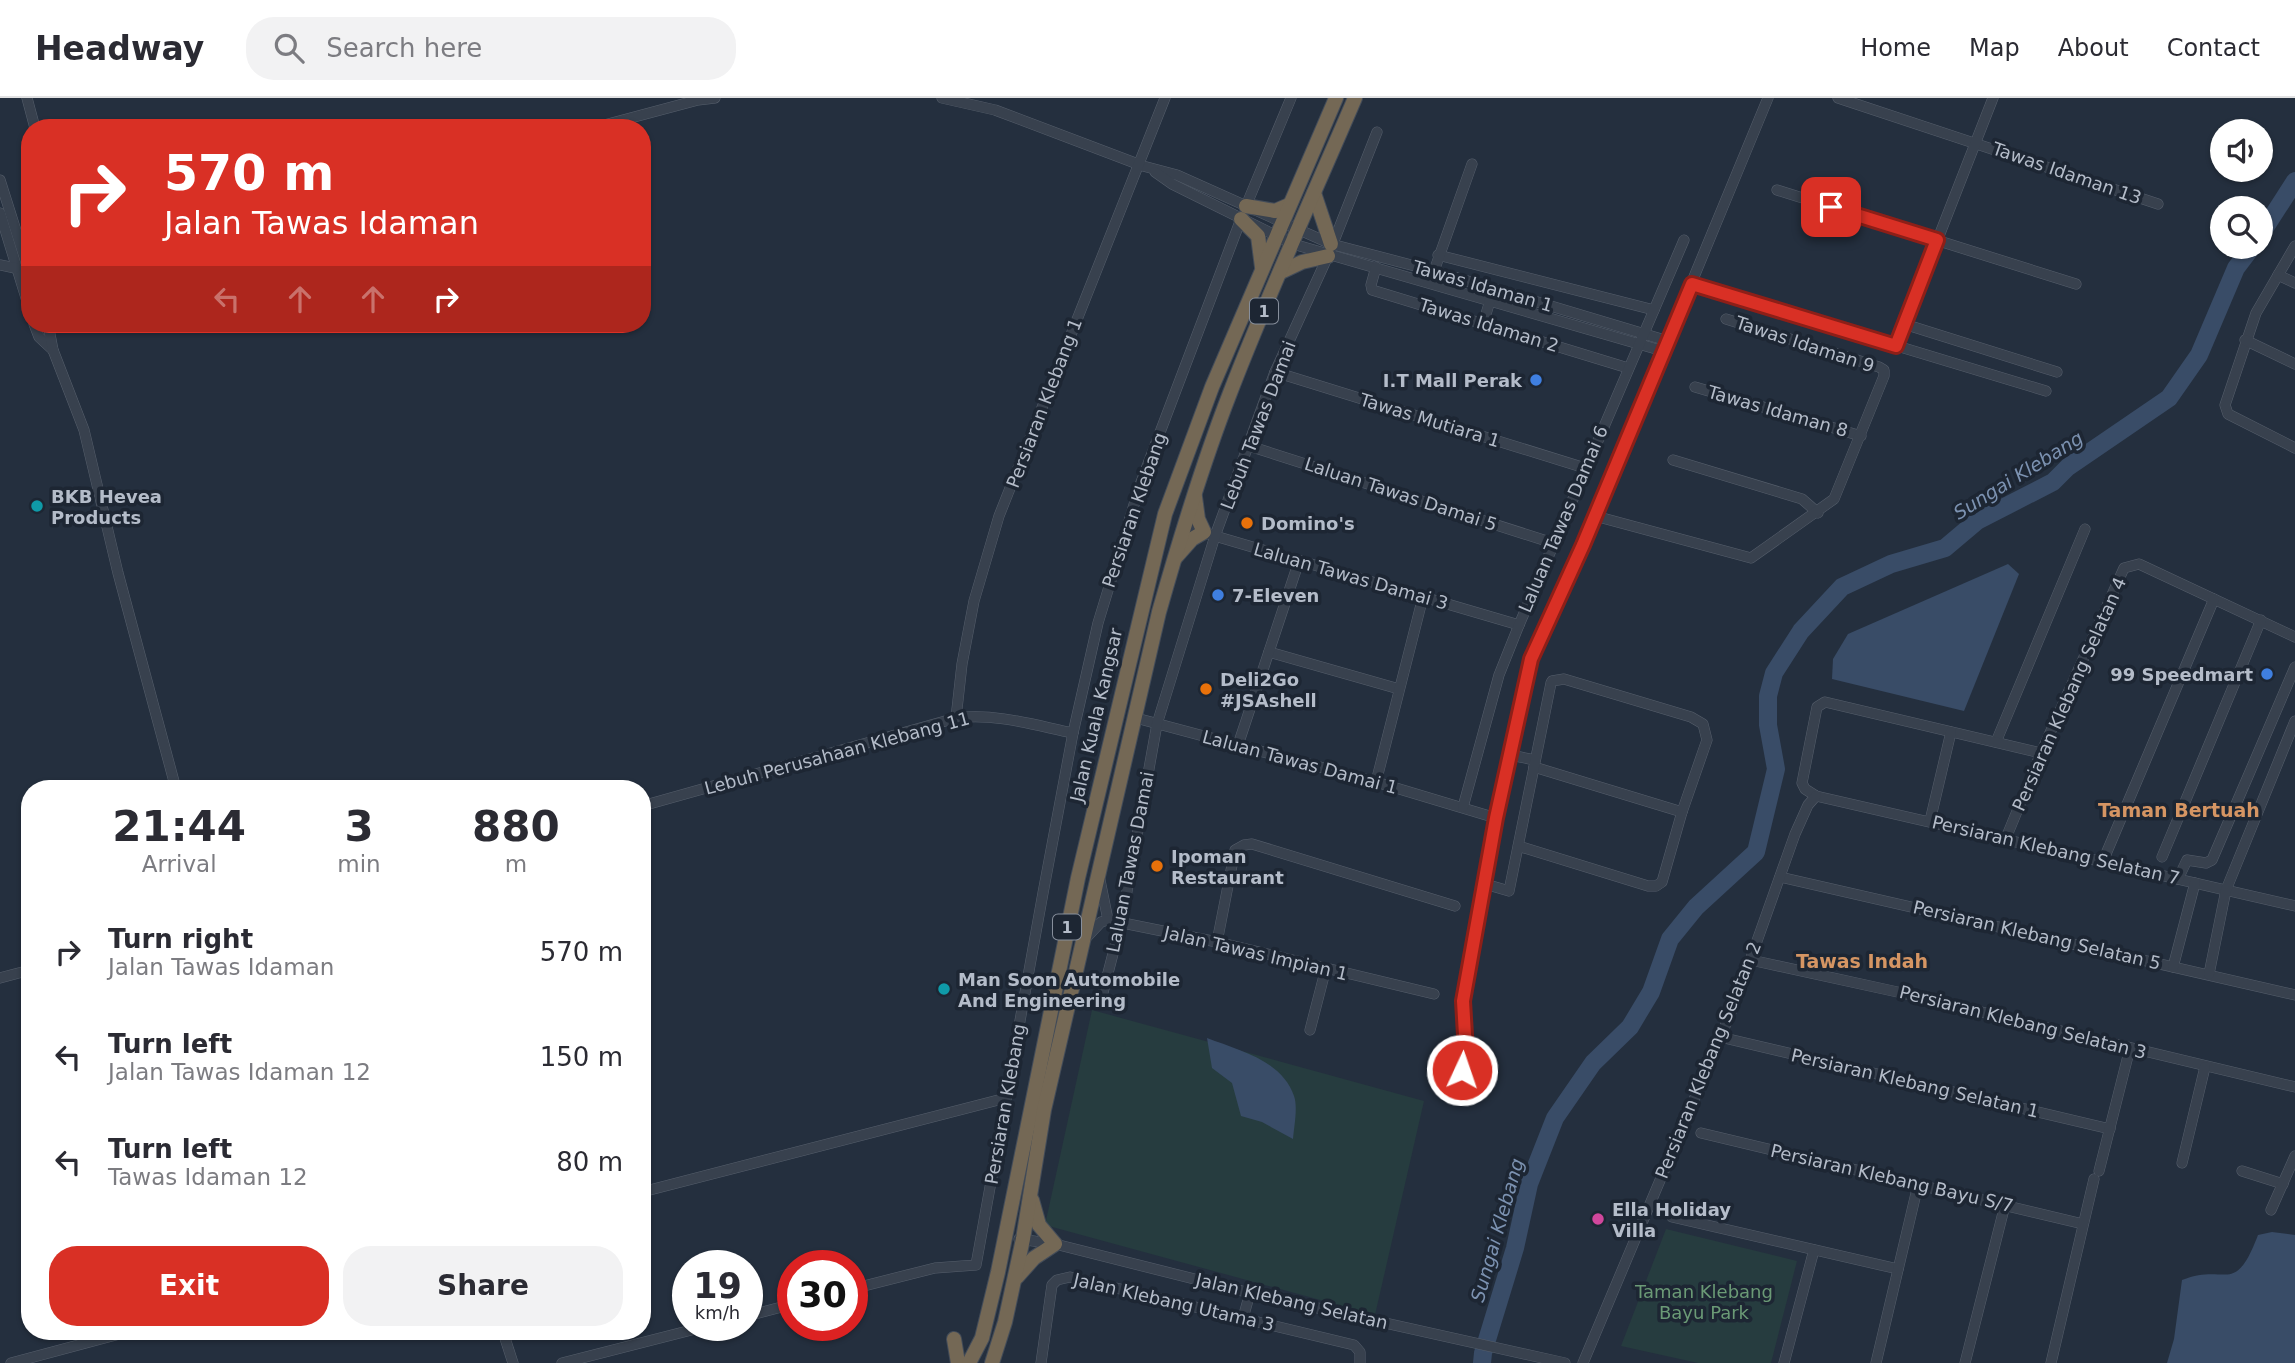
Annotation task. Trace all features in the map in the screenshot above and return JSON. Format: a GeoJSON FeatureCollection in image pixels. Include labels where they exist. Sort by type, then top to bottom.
{"type":"FeatureCollection","features":[{"type":"Feature","properties":{"kind":"highway","name":"Jalan Kuala Kangsar"},"geometry":{"type":"LineString","coordinates":[[970,1363],[982,1338],[996,1282],[1078,877],[1154,557],[1175,486],[1212,387],[1336,98]]}},
{"type":"Feature","properties":{"kind":"highway","name":"1"},"geometry":{"type":"LineString","coordinates":[[992,1363],[1014,1280],[1044,1110],[1173,561],[1194,492],[1230,393],[1355,98]]}},
{"type":"Feature","properties":{"kind":"highway"},"geometry":{"type":"LineString","coordinates":[[1281,272],[1329,250],[1314,193]]}},
{"type":"Feature","properties":{"kind":"highway"},"geometry":{"type":"LineString","coordinates":[[1262,268],[1258,236],[1244,213],[1275,211],[1289,205]]}},
{"type":"Feature","properties":{"kind":"highway"},"geometry":{"type":"LineString","coordinates":[[1154,557],[1161,552],[1170,531],[1184,524],[1177,513],[1175,486]]}},
{"type":"Feature","properties":{"kind":"highway"},"geometry":{"type":"LineString","coordinates":[[1173,561],[1192,539],[1210,534],[1198,519],[1194,492]]}},
{"type":"Feature","properties":{"kind":"highway"},"geometry":{"type":"LineString","coordinates":[[996,1282],[1012,1247],[1021,1239],[1018,1204],[1029,1141],[1027,1130]]}},
{"type":"Feature","properties":{"kind":"highway"},"geometry":{"type":"LineString","coordinates":[[1014,1280],[1034,1258],[1055,1244],[1039,1225],[1030,1195]]}},
{"type":"Feature","properties":{"kind":"highway"},"geometry":{"type":"LineString","coordinates":[[954,1339],[958,1363]]}},
{"type":"Feature","properties":{"kind":"street"},"geometry":{"type":"LineString","coordinates":[[27,98],[33,119]]}},
{"type":"Feature","properties":{"kind":"street"},"geometry":{"type":"LineString","coordinates":[[627,119],[715,98]]}},
{"type":"Feature","properties":{"kind":"street"},"geometry":{"type":"LineString","coordinates":[[942,98],[995,110],[1204,186],[1244,213]]}},
{"type":"Feature","properties":{"kind":"street","name":"Persiaran Klebang 1"},"geometry":{"type":"LineString","coordinates":[[956,718],[962,664],[974,601],[999,516],[1165,98]]}},
{"type":"Feature","properties":{"kind":"street","name":"Persiaran Klebang"},"geometry":{"type":"LineString","coordinates":[[868,1285],[935,1268],[976,1265],[1073,733],[1098,623],[1140,485],[1291,98]]}},
{"type":"Feature","properties":{"kind":"street","name":"Laluan Tawas Damai 6"},"geometry":{"type":"LineString","coordinates":[[1462,1070],[1466,1052],[1463,1001],[1496,818],[1531,659],[1595,516],[1768,98]]}},
{"type":"Feature","properties":{"kind":"street","name":"Tawas Idaman 13"},"geometry":{"type":"LineString","coordinates":[[1838,98],[2158,204]]}},
{"type":"Feature","properties":{"kind":"street"},"geometry":{"type":"LineString","coordinates":[[1896,346],[1993,98]]}},
{"type":"Feature","properties":{"kind":"street","name":"Lebuh Tawas Damai"},"geometry":{"type":"LineString","coordinates":[[1157,723],[1210,534],[1249,446],[1275,372],[1377,132]]}},
{"type":"Feature","properties":{"kind":"street"},"geometry":{"type":"LineString","coordinates":[[1434,271],[1472,164]]}},
{"type":"Feature","properties":{"kind":"street"},"geometry":{"type":"LineString","coordinates":[[0,180],[21,247]]}},
{"type":"Feature","properties":{"kind":"street"},"geometry":{"type":"LineString","coordinates":[[1777,190],[2076,284]]}},
{"type":"Feature","properties":{"kind":"street"},"geometry":{"type":"LineString","coordinates":[[0,213],[4,243],[21,277]]}},
{"type":"Feature","properties":{"kind":"street","name":"Tawas Idaman 1"},"geometry":{"type":"LineString","coordinates":[[1244,213],[1299,230],[1329,250],[1376,267],[1638,343],[1666,346]]}},
{"type":"Feature","properties":{"kind":"street","name":"Tawas Idaman 1"},"geometry":{"type":"LineString","coordinates":[[1244,213],[1275,237],[1293,244],[1434,271],[1643,333],[1666,346]]}},
{"type":"Feature","properties":{"kind":"street","name":"Laluan Tawas Damai 6"},"geometry":{"type":"LineString","coordinates":[[1464,807],[1499,675],[1518,625],[1684,240]]}},
{"type":"Feature","properties":{"kind":"street"},"geometry":{"type":"LineString","coordinates":[[2295,246],[2256,313],[2225,405],[2228,414],[2295,448]]}},
{"type":"Feature","properties":{"kind":"street"},"geometry":{"type":"LineString","coordinates":[[1438,255],[1654,310]]}},
{"type":"Feature","properties":{"kind":"street"},"geometry":{"type":"LineString","coordinates":[[0,265],[21,277]]}},
{"type":"Feature","properties":{"kind":"street","name":"Tawas Idaman 2"},"geometry":{"type":"LineString","coordinates":[[1376,267],[1372,290],[1628,368]]}},
{"type":"Feature","properties":{"kind":"street"},"geometry":{"type":"LineString","coordinates":[[2278,275],[2295,283]]}},
{"type":"Feature","properties":{"kind":"street"},"geometry":{"type":"LineString","coordinates":[[1692,284],[2046,391]]}},
{"type":"Feature","properties":{"kind":"street"},"geometry":{"type":"LineString","coordinates":[[1483,324],[1494,289]]}},
{"type":"Feature","properties":{"kind":"street","name":"Tawas Idaman 9"},"geometry":{"type":"LineString","coordinates":[[1727,319],[1884,370],[1861,436]]}},
{"type":"Feature","properties":{"kind":"street"},"geometry":{"type":"LineString","coordinates":[[1904,324],[2057,372]]}},
{"type":"Feature","properties":{"kind":"street"},"geometry":{"type":"LineString","coordinates":[[37,333],[53,350]]}},
{"type":"Feature","properties":{"kind":"street"},"geometry":{"type":"LineString","coordinates":[[50,333],[53,350],[84,430],[118,573],[174,780]]}},
{"type":"Feature","properties":{"kind":"street"},"geometry":{"type":"LineString","coordinates":[[2245,340],[2295,364]]}},
{"type":"Feature","properties":{"kind":"street","name":"Tawas Mutiara 1"},"geometry":{"type":"LineString","coordinates":[[1275,372],[1585,468]]}},
{"type":"Feature","properties":{"kind":"street","name":"Tawas Idaman 8"},"geometry":{"type":"LineString","coordinates":[[1695,387],[1861,436]]}},
{"type":"Feature","properties":{"kind":"street"},"geometry":{"type":"LineString","coordinates":[[1595,516],[1749,558],[1818,513],[1837,496],[1861,436]]}},
{"type":"Feature","properties":{"kind":"street","name":"Laluan Tawas Damai 5"},"geometry":{"type":"LineString","coordinates":[[1249,446],[1553,542]]}},
{"type":"Feature","properties":{"kind":"street"},"geometry":{"type":"LineString","coordinates":[[1674,460],[1802,499],[1818,513]]}},
{"type":"Feature","properties":{"kind":"street","name":"Laluan Tawas Damai 3"},"geometry":{"type":"LineString","coordinates":[[1184,524],[1299,561],[1518,625]]}},
{"type":"Feature","properties":{"kind":"street"},"geometry":{"type":"LineString","coordinates":[[1996,742],[2085,529]]}},
{"type":"Feature","properties":{"kind":"street"},"geometry":{"type":"LineString","coordinates":[[1238,745],[1299,561]]}},
{"type":"Feature","properties":{"kind":"street","name":"Persiaran Klebang Selatan 4"},"geometry":{"type":"LineString","coordinates":[[2006,838],[2124,568],[2139,564],[2295,637]]}},
{"type":"Feature","properties":{"kind":"street"},"geometry":{"type":"LineString","coordinates":[[1376,782],[1423,597]]}},
{"type":"Feature","properties":{"kind":"street"},"geometry":{"type":"LineString","coordinates":[[2103,861],[2214,599]]}},
{"type":"Feature","properties":{"kind":"street"},"geometry":{"type":"LineString","coordinates":[[2162,857],[2260,620]]}},
{"type":"Feature","properties":{"kind":"street"},"geometry":{"type":"LineString","coordinates":[[1269,652],[1399,690]]}},
{"type":"Feature","properties":{"kind":"street"},"geometry":{"type":"LineString","coordinates":[[2178,878],[2187,860],[2206,863],[2212,860],[2295,667]]}},
{"type":"Feature","properties":{"kind":"street"},"geometry":{"type":"LineString","coordinates":[[1485,884],[1509,891],[1518,845],[1550,683],[1564,679],[1698,719],[1703,724],[1707,740],[1662,882],[1656,887],[1518,845]]}},
{"type":"Feature","properties":{"kind":"street"},"geometry":{"type":"LineString","coordinates":[[1816,796],[1805,789],[1802,783],[1819,705],[1825,702],[2041,753]]}},
{"type":"Feature","properties":{"kind":"street","name":"Lebuh Perusahaan Klebang 11"},"geometry":{"type":"LineString","coordinates":[[651,803],[956,718],[978,715],[996,717],[1073,733]]}},
{"type":"Feature","properties":{"kind":"street","name":"Laluan Tawas Damai 1"},"geometry":{"type":"LineString","coordinates":[[1136,718],[1376,782],[1496,818]]}},
{"type":"Feature","properties":{"kind":"street"},"geometry":{"type":"LineString","coordinates":[[2208,974],[2226,890],[2295,721]]}},
{"type":"Feature","properties":{"kind":"street","name":"Laluan Tawas Damai"},"geometry":{"type":"LineString","coordinates":[[1101,1000],[1121,923],[1157,723]]}},
{"type":"Feature","properties":{"kind":"street"},"geometry":{"type":"LineString","coordinates":[[1930,821],[1951,732]]}},
{"type":"Feature","properties":{"kind":"street"},"geometry":{"type":"LineString","coordinates":[[1510,755],[1682,812]]}},
{"type":"Feature","properties":{"kind":"street","name":"Persiaran Klebang Selatan 7"},"geometry":{"type":"LineString","coordinates":[[1816,796],[2295,906]]}},
{"type":"Feature","properties":{"kind":"street","name":"Persiaran Klebang Selatan 2"},"geometry":{"type":"LineString","coordinates":[[1583,1363],[1751,960],[1795,834],[1808,805],[1816,796]]}},
{"type":"Feature","properties":{"kind":"street"},"geometry":{"type":"LineString","coordinates":[[1217,942],[1235,850],[1244,845],[1252,844],[1455,906]]}},
{"type":"Feature","properties":{"kind":"street"},"geometry":{"type":"LineString","coordinates":[[1084,939],[1101,922],[1108,920],[1104,912],[1099,876]]}},
{"type":"Feature","properties":{"kind":"street","name":"Persiaran Klebang Selatan 5"},"geometry":{"type":"LineString","coordinates":[[1780,877],[2295,995]]}},
{"type":"Feature","properties":{"kind":"street"},"geometry":{"type":"LineString","coordinates":[[2173,967],[2195,883]]}},
{"type":"Feature","properties":{"kind":"street","name":"Jalan Tawas Impian 1"},"geometry":{"type":"LineString","coordinates":[[1108,920],[1217,942],[1434,994]]}},
{"type":"Feature","properties":{"kind":"street","name":"Persiaran Klebang Selatan 3"},"geometry":{"type":"LineString","coordinates":[[1751,960],[1902,993],[2295,1087]]}},
{"type":"Feature","properties":{"kind":"street"},"geometry":{"type":"LineString","coordinates":[[1310,1030],[1325,968]]}},
{"type":"Feature","properties":{"kind":"street"},"geometry":{"type":"LineString","coordinates":[[0,978],[21,972]]}},
{"type":"Feature","properties":{"kind":"street","name":"Persiaran Klebang Selatan 1"},"geometry":{"type":"LineString","coordinates":[[1720,1037],[2110,1129]]}},
{"type":"Feature","properties":{"kind":"street"},"geometry":{"type":"LineString","coordinates":[[2051,1363],[2083,1224],[2130,1048]]}},
{"type":"Feature","properties":{"kind":"street"},"geometry":{"type":"LineString","coordinates":[[2182,1163],[2205,1067]]}},
{"type":"Feature","properties":{"kind":"street"},"geometry":{"type":"LineString","coordinates":[[651,1190],[1006,1098]]}},
{"type":"Feature","properties":{"kind":"street","name":"Persiaran Klebang Bayu S/7"},"geometry":{"type":"LineString","coordinates":[[1701,1133],[2083,1224]]}},
{"type":"Feature","properties":{"kind":"street"},"geometry":{"type":"LineString","coordinates":[[2271,1210],[2291,1173],[2295,1156]]}},
{"type":"Feature","properties":{"kind":"street"},"geometry":{"type":"LineString","coordinates":[[2242,1171],[2283,1184]]}},
{"type":"Feature","properties":{"kind":"street"},"geometry":{"type":"LineString","coordinates":[[1876,1363],[1918,1185]]}},
{"type":"Feature","properties":{"kind":"street"},"geometry":{"type":"LineString","coordinates":[[1965,1363],[2005,1205]]}},
{"type":"Feature","properties":{"kind":"street"},"geometry":{"type":"LineString","coordinates":[[1672,1217],[1898,1269]]}},
{"type":"Feature","properties":{"kind":"street","name":"Jalan Klebang Selatan"},"geometry":{"type":"LineString","coordinates":[[1021,1239],[1055,1244],[1250,1293],[1565,1363]]}},
{"type":"Feature","properties":{"kind":"street"},"geometry":{"type":"LineString","coordinates":[[1784,1363],[1814,1250]]}},
{"type":"Feature","properties":{"kind":"street","name":"Jalan Klebang Utama 3"},"geometry":{"type":"LineString","coordinates":[[1041,1363],[1052,1286],[1063,1277],[1354,1345],[1360,1352],[1360,1363]]}},
{"type":"Feature","properties":{"kind":"street"},"geometry":{"type":"LineString","coordinates":[[1243,1318],[1250,1293]]}},
{"type":"Feature","properties":{"kind":"street"},"geometry":{"type":"LineString","coordinates":[[562,1363],[672,1335]]}},
{"type":"Feature","properties":{"kind":"street"},"geometry":{"type":"LineString","coordinates":[[11,1363],[97,1340]]}},
{"type":"Feature","properties":{"kind":"street"},"geometry":{"type":"LineString","coordinates":[[506,1340],[513,1363]]}},
{"type":"Feature","properties":{"kind":"green space"},"geometry":{"type":"Polygon","coordinates":[[[1092,1010],[1424,1101],[1375,1315],[1045,1225],[1092,1010]]]}},
{"type":"Feature","properties":{"kind":"green space","name":"Taman Klebang Bayu Park"},"geometry":{"type":"Polygon","coordinates":[[[1666,1229],[1797,1261],[1771,1363],[1698,1363],[1621,1346],[1666,1229]]]}},
{"type":"Feature","properties":{"kind":"water"},"geometry":{"type":"Polygon","coordinates":[[[2008,564],[2019,574],[1964,711],[1832,679],[1833,659],[1848,634],[2008,564]]]}},
{"type":"Feature","properties":{"kind":"water"},"geometry":{"type":"Polygon","coordinates":[[[1207,1038],[1258,1058],[1280,1073],[1295,1101],[1293,1139],[1262,1122],[1241,1116],[1232,1083],[1212,1068],[1207,1038]]]}},
{"type":"Feature","properties":{"kind":"water"},"geometry":{"type":"Polygon","coordinates":[[[2272,1232],[2295,1235],[2295,1363],[2167,1363],[2174,1339],[2182,1280],[2197,1275],[2235,1272],[2250,1254],[2258,1235],[2272,1232]]]}},
{"type":"Feature","properties":{"kind":"waterway","name":"Sungai Klebang"},"geometry":{"type":"LineString","coordinates":[[2273,215],[2295,181]]}},
{"type":"Feature","properties":{"kind":"waterway","name":"Sungai Klebang"},"geometry":{"type":"LineString","coordinates":[[1482,1363],[1515,1248],[1529,1184],[1555,1118],[1593,1063],[1630,1027],[1651,992],[1670,939],[1696,907],[1756,852],[1776,769],[1768,725],[1768,696],[1774,673],[1801,631],[1842,587],[1891,564],[1945,548],[1977,521],[2053,482],[2068,467],[2169,398],[2199,355],[2236,268],[2243,259]]}},
{"type":"Feature","properties":{"kind":"place","name":"I.T Mall Perak"},"geometry":{"type":"Point","coordinates":[1536,380]}},
{"type":"Feature","properties":{"kind":"place","name":"BKB Hevea Products"},"geometry":{"type":"Point","coordinates":[37,506]}},
{"type":"Feature","properties":{"kind":"place","name":"Domino's"},"geometry":{"type":"Point","coordinates":[1247,523]}},
{"type":"Feature","properties":{"kind":"place","name":"7-Eleven"},"geometry":{"type":"Point","coordinates":[1218,595]}},
{"type":"Feature","properties":{"kind":"place","name":"99 Speedmart"},"geometry":{"type":"Point","coordinates":[2267,674]}},
{"type":"Feature","properties":{"kind":"place","name":"Deli2Go #JSAshell"},"geometry":{"type":"Point","coordinates":[1206,689]}},
{"type":"Feature","properties":{"kind":"place","name":"Ipoman Restaurant"},"geometry":{"type":"Point","coordinates":[1157,866]}},
{"type":"Feature","properties":{"kind":"place","name":"Man Soon Automobile And Engineering"},"geometry":{"type":"Point","coordinates":[944,989]}},
{"type":"Feature","properties":{"kind":"place","name":"Ella Holiday Villa"},"geometry":{"type":"Point","coordinates":[1598,1219]}},
{"type":"Feature","properties":{"kind":"district","name":"Taman Bertuah"},"geometry":{"type":"Point","coordinates":[2179,810]}},
{"type":"Feature","properties":{"kind":"district","name":"Tawas Indah"},"geometry":{"type":"Point","coordinates":[1862,961]}},
{"type":"Feature","properties":{"kind":"route"},"geometry":{"type":"LineString","coordinates":[[1462,1070],[1466,1052],[1463,1001],[1496,818],[1531,659],[1583,545],[1692,284],[1896,346],[1937,240],[1831,207]]}}]}
